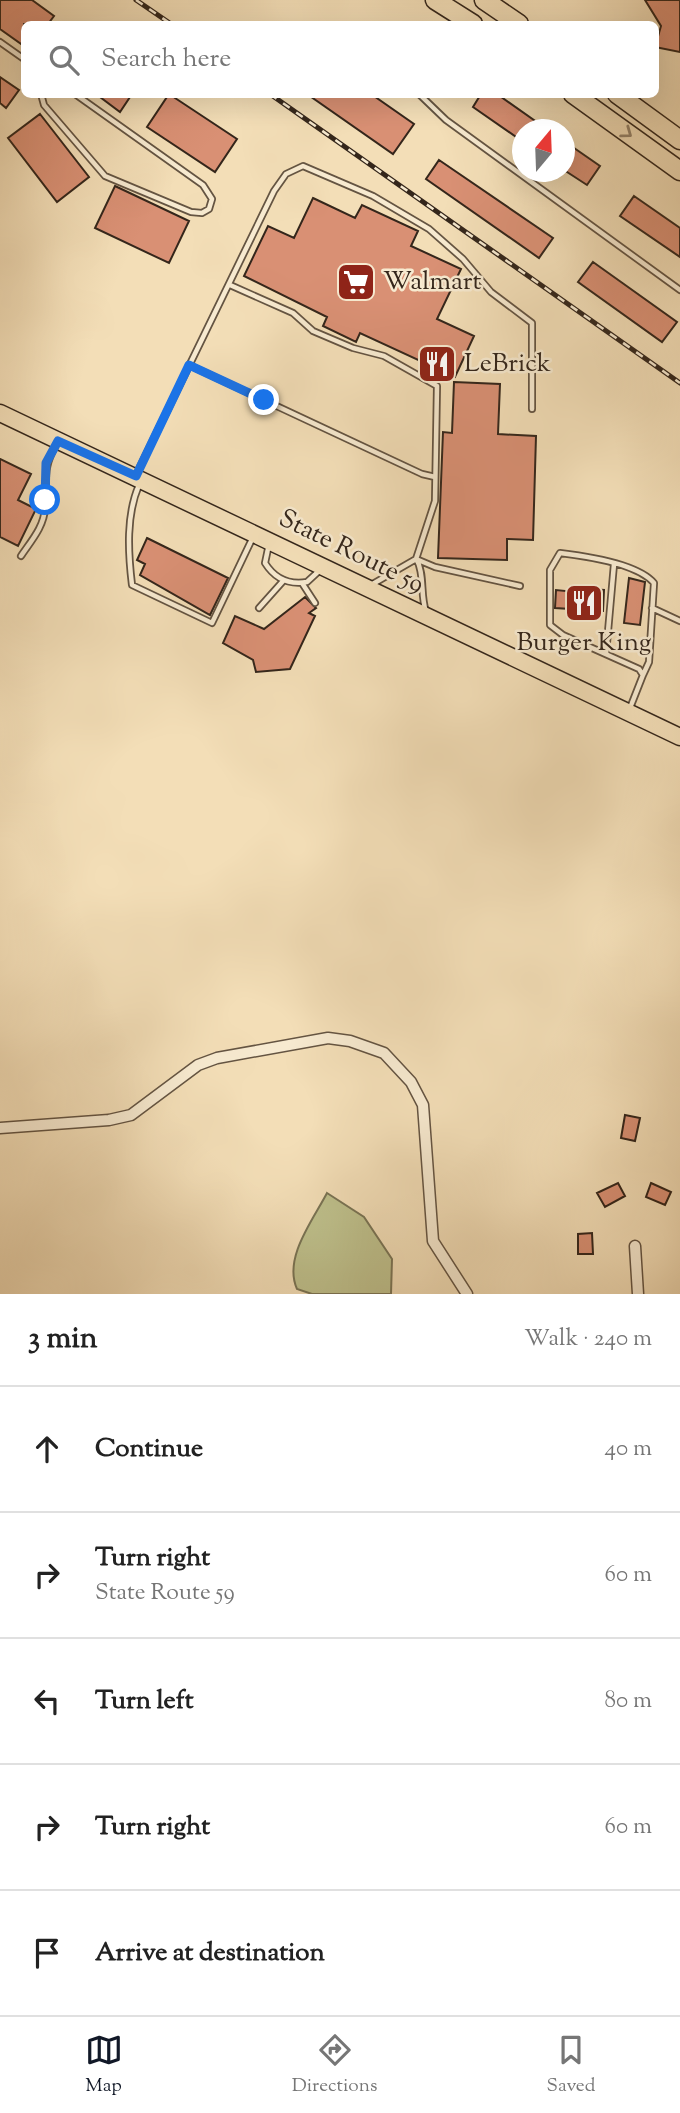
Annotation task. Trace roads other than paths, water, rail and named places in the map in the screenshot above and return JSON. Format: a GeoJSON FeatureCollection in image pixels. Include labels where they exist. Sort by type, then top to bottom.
{"type":"FeatureCollection","features":[{"type":"Feature","properties":{"kind":"highway"},"geometry":{"type":"LineString","coordinates":[[435,0],[469,21]]}},
{"type":"Feature","properties":{"kind":"highway"},"geometry":{"type":"LineString","coordinates":[[441,0],[470,21]]}},
{"type":"Feature","properties":{"kind":"highway"},"geometry":{"type":"LineString","coordinates":[[487,0],[515,21]]}},
{"type":"Feature","properties":{"kind":"highway"},"geometry":{"type":"LineString","coordinates":[[579,98],[680,171]]}},
{"type":"Feature","properties":{"kind":"highway"},"geometry":{"type":"LineString","coordinates":[[622,98],[680,140]]}},
{"type":"Feature","properties":{"kind":"main road","name":"State Route 59"},"geometry":{"type":"LineString","coordinates":[[0,413],[680,737]]}},
{"type":"Feature","properties":{"kind":"street"},"geometry":{"type":"LineString","coordinates":[[0,1128],[131,1115],[198,1065],[216,1058],[328,1038],[350,1041],[384,1053],[411,1082],[423,1105],[433,1241],[467,1294]]}},
{"type":"Feature","properties":{"kind":"street"},"geometry":{"type":"LineString","coordinates":[[635,1246],[638,1294]]}},
{"type":"Feature","properties":{"kind":"lane"},"geometry":{"type":"LineString","coordinates":[[0,43],[21,58]]}},
{"type":"Feature","properties":{"kind":"lane"},"geometry":{"type":"LineString","coordinates":[[42,98],[44,105],[105,176],[191,212],[202,213],[209,209],[212,199],[203,185],[81,98]]}},
{"type":"Feature","properties":{"kind":"lane"},"geometry":{"type":"LineString","coordinates":[[423,98],[446,120],[680,290]]}},
{"type":"Feature","properties":{"kind":"lane"},"geometry":{"type":"LineString","coordinates":[[255,533],[212,623],[132,585],[129,560],[132,501],[139,477],[189,365],[274,191],[286,174],[303,166],[373,196],[429,229],[463,259],[491,292],[532,323],[532,409]]}},
{"type":"Feature","properties":{"kind":"lane"},"geometry":{"type":"LineString","coordinates":[[230,285],[293,313],[313,331],[353,348],[384,356],[437,386],[435,501],[416,559],[366,586]]}},
{"type":"Feature","properties":{"kind":"lane"},"geometry":{"type":"LineString","coordinates":[[189,365],[422,474],[435,477]]}},
{"type":"Feature","properties":{"kind":"lane"},"geometry":{"type":"LineString","coordinates":[[21,556],[37,534],[46,510],[44,472],[58,441]]}},
{"type":"Feature","properties":{"kind":"lane"},"geometry":{"type":"LineString","coordinates":[[270,540],[265,563],[270,571],[284,580],[302,583],[314,577],[323,566]]}},
{"type":"Feature","properties":{"kind":"lane"},"geometry":{"type":"LineString","coordinates":[[629,712],[649,662],[654,583],[648,576],[614,564],[560,553],[550,570],[550,625],[563,635],[639,669],[643,674]]}},
{"type":"Feature","properties":{"kind":"lane"},"geometry":{"type":"LineString","coordinates":[[416,559],[435,567],[520,586]]}},
{"type":"Feature","properties":{"kind":"lane"},"geometry":{"type":"LineString","coordinates":[[416,559],[422,570],[421,598],[427,616]]}},
{"type":"Feature","properties":{"kind":"lane"},"geometry":{"type":"LineString","coordinates":[[606,654],[614,564]]}},
{"type":"Feature","properties":{"kind":"lane"},"geometry":{"type":"LineString","coordinates":[[259,608],[284,580]]}},
{"type":"Feature","properties":{"kind":"lane"},"geometry":{"type":"LineString","coordinates":[[302,583],[315,603]]}},
{"type":"Feature","properties":{"kind":"lane"},"geometry":{"type":"LineString","coordinates":[[652,608],[680,621]]}},
{"type":"Feature","properties":{"kind":"railway"},"geometry":{"type":"LineString","coordinates":[[136,0],[167,21]]}},
{"type":"Feature","properties":{"kind":"railway"},"geometry":{"type":"LineString","coordinates":[[276,98],[680,383]]}},
{"type":"Feature","properties":{"kind":"place","name":"Walmart"},"geometry":{"type":"Point","coordinates":[356,282]}},
{"type":"Feature","properties":{"kind":"place","name":"LeBrick"},"geometry":{"type":"Point","coordinates":[437,364]}},
{"type":"Feature","properties":{"kind":"place","name":"Burger King"},"geometry":{"type":"Point","coordinates":[584,603]}}]}
